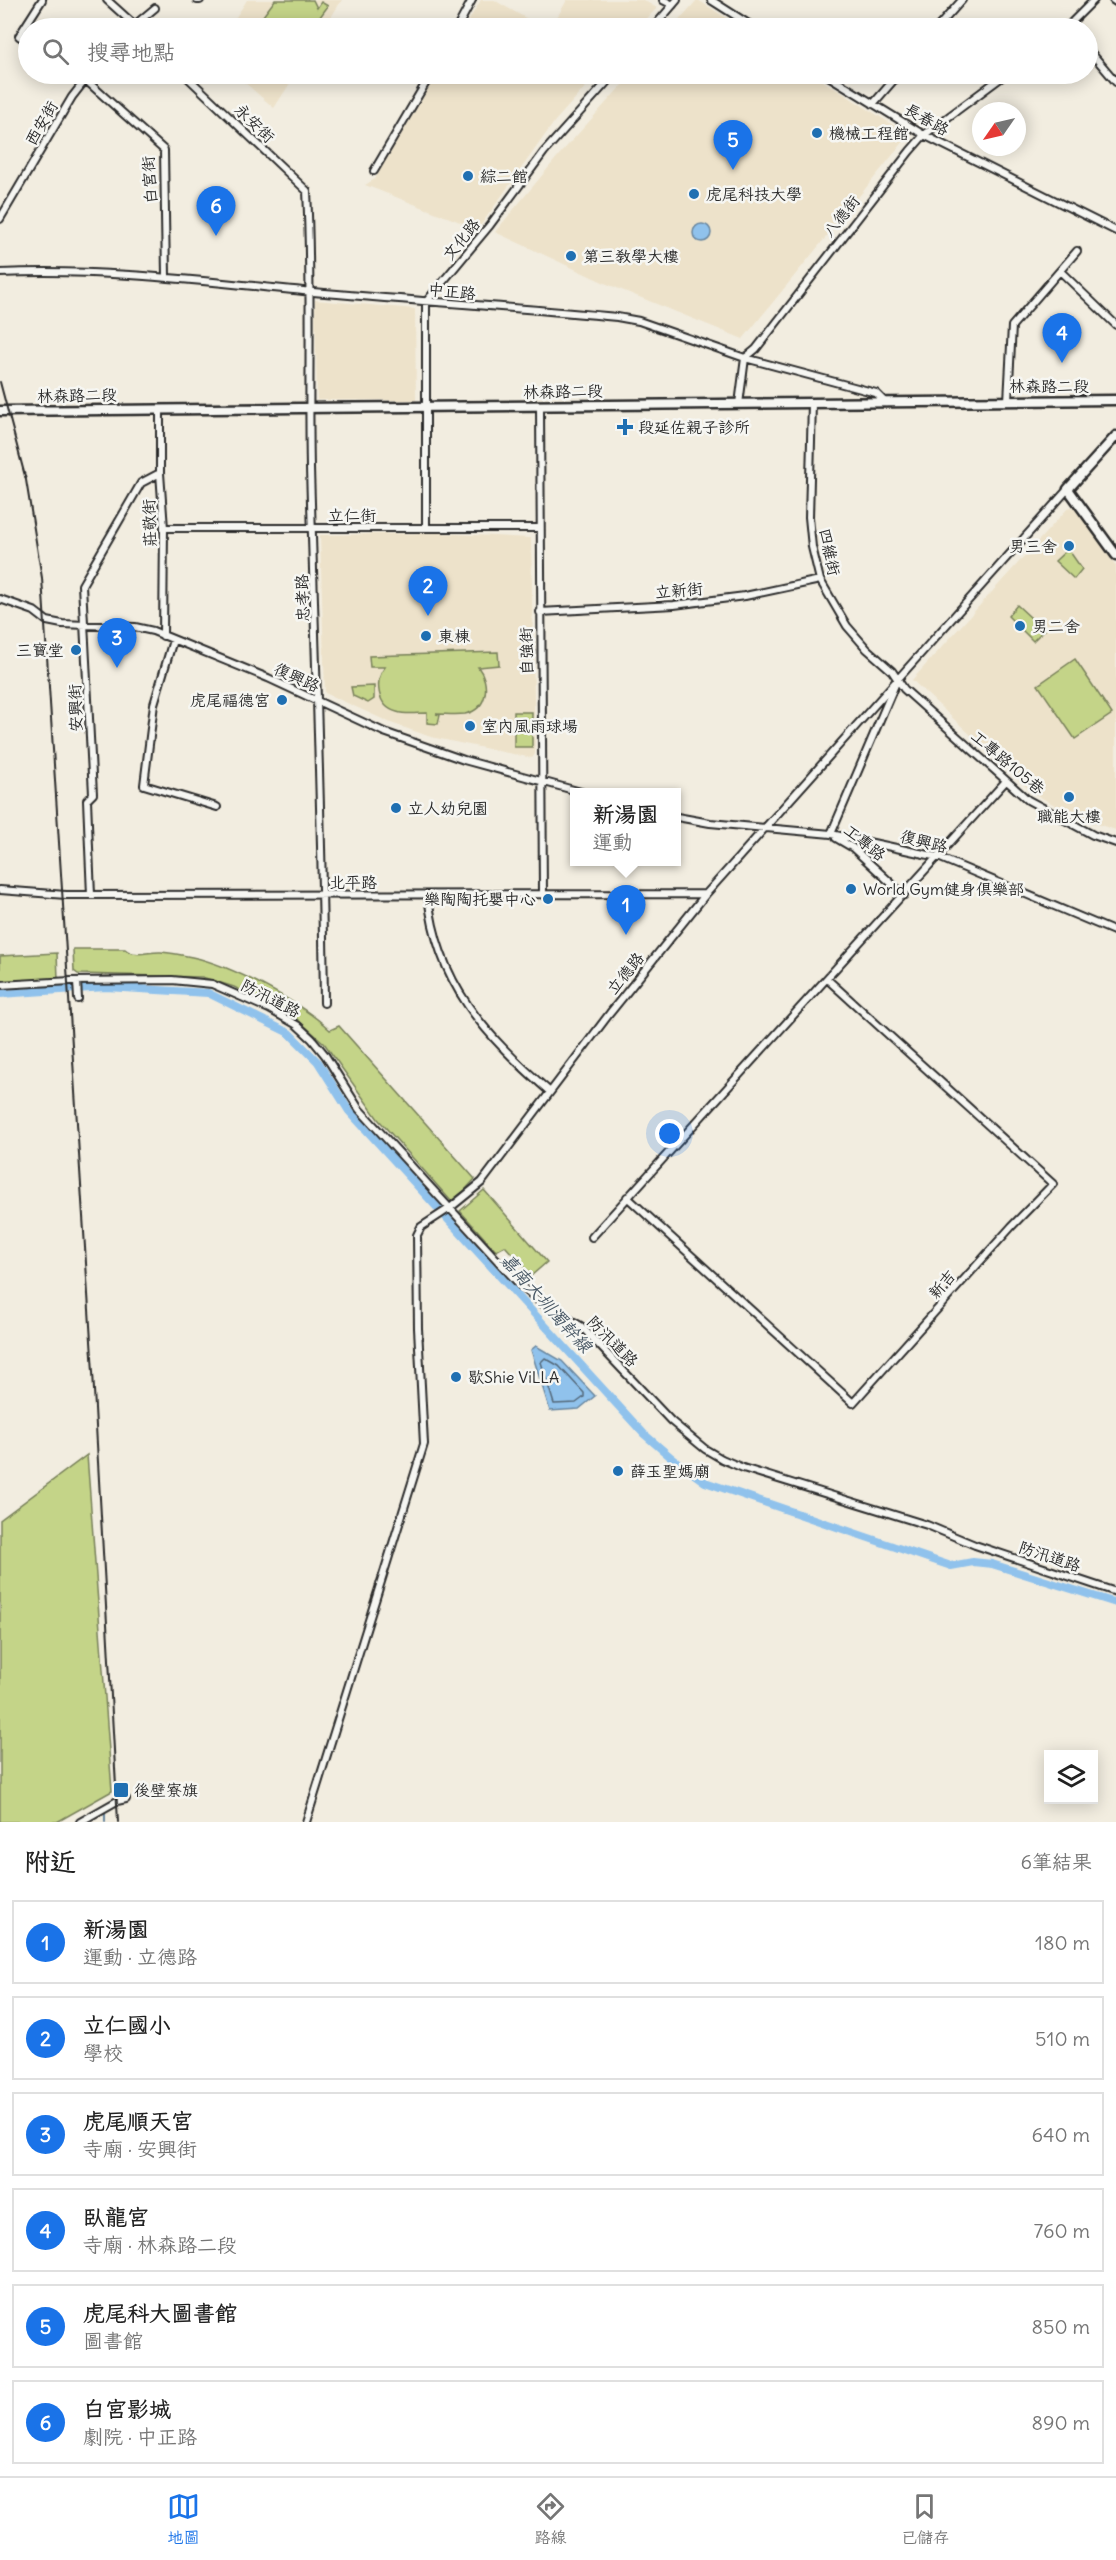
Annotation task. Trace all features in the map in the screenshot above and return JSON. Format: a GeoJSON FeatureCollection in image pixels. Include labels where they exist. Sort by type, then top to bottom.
{"type":"FeatureCollection","features":[{"type":"Feature","properties":{"kind":"main road","name":"林森路二段"},"geometry":{"type":"LineString","coordinates":[[0,411],[1116,400]]}},
{"type":"Feature","properties":{"kind":"main road","name":"工專路"},"geometry":{"type":"LineString","coordinates":[[1068,489],[1116,436]]}},
{"type":"Feature","properties":{"kind":"main road"},"geometry":{"type":"LineString","coordinates":[[1068,489],[1116,555]]}},
{"type":"Feature","properties":{"kind":"street"},"geometry":{"type":"LineString","coordinates":[[30,18],[42,0]]}},
{"type":"Feature","properties":{"kind":"street"},"geometry":{"type":"LineString","coordinates":[[107,0],[125,18]]}},
{"type":"Feature","properties":{"kind":"street"},"geometry":{"type":"LineString","coordinates":[[462,18],[472,0]]}},
{"type":"Feature","properties":{"kind":"street"},"geometry":{"type":"LineString","coordinates":[[662,18],[675,3],[663,0]]}},
{"type":"Feature","properties":{"kind":"street"},"geometry":{"type":"LineString","coordinates":[[711,0],[739,18]]}},
{"type":"Feature","properties":{"kind":"street"},"geometry":{"type":"LineString","coordinates":[[946,18],[962,0]]}},
{"type":"Feature","properties":{"kind":"street"},"geometry":{"type":"LineString","coordinates":[[1077,18],[1094,0]]}},
{"type":"Feature","properties":{"kind":"street"},"geometry":{"type":"LineString","coordinates":[[144,18],[155,8]]}},
{"type":"Feature","properties":{"kind":"street"},"geometry":{"type":"LineString","coordinates":[[1098,61],[1116,82]]}},
{"type":"Feature","properties":{"kind":"street","name":"西安街"},"geometry":{"type":"LineString","coordinates":[[0,219],[82,84]]}},
{"type":"Feature","properties":{"kind":"street","name":"白宮街"},"geometry":{"type":"LineString","coordinates":[[96,84],[164,150],[166,276]]}},
{"type":"Feature","properties":{"kind":"street","name":"永安街"},"geometry":{"type":"LineString","coordinates":[[194,84],[307,192]]}},
{"type":"Feature","properties":{"kind":"street"},"geometry":{"type":"LineString","coordinates":[[374,171],[424,84]]}},
{"type":"Feature","properties":{"kind":"street","name":"文化路"},"geometry":{"type":"LineString","coordinates":[[426,302],[490,225],[544,152],[605,84]]}},
{"type":"Feature","properties":{"kind":"street","name":"長春路"},"geometry":{"type":"LineString","coordinates":[[841,84],[924,135],[1116,231]]}},
{"type":"Feature","properties":{"kind":"street"},"geometry":{"type":"LineString","coordinates":[[873,104],[890,84]]}},
{"type":"Feature","properties":{"kind":"street","name":"八德街"},"geometry":{"type":"LineString","coordinates":[[745,358],[756,349],[858,215],[924,135],[993,84]]}},
{"type":"Feature","properties":{"kind":"street","name":"忠孝路"},"geometry":{"type":"LineString","coordinates":[[307,192],[311,291],[310,408],[324,1004]]}},
{"type":"Feature","properties":{"kind":"street"},"geometry":{"type":"LineString","coordinates":[[1008,401],[1012,326],[1077,251]]}},
{"type":"Feature","properties":{"kind":"street","name":"中正路"},"geometry":{"type":"LineString","coordinates":[[0,273],[57,271],[166,276],[426,302],[617,317],[639,321],[745,358],[876,393],[886,403]]}},
{"type":"Feature","properties":{"kind":"street"},"geometry":{"type":"LineString","coordinates":[[1060,271],[1116,325]]}},
{"type":"Feature","properties":{"kind":"street"},"geometry":{"type":"LineString","coordinates":[[426,302],[426,528]]}},
{"type":"Feature","properties":{"kind":"street"},"geometry":{"type":"LineString","coordinates":[[739,404],[745,358]]}},
{"type":"Feature","properties":{"kind":"street","name":"四維街"},"geometry":{"type":"LineString","coordinates":[[812,403],[809,517],[812,547],[820,580],[847,626],[867,649],[892,671],[897,680]]}},
{"type":"Feature","properties":{"kind":"street","name":"自強街"},"geometry":{"type":"LineString","coordinates":[[540,406],[543,895]]}},
{"type":"Feature","properties":{"kind":"street","name":"莊敬街"},"geometry":{"type":"LineString","coordinates":[[160,409],[160,473],[164,528],[163,636]]}},
{"type":"Feature","properties":{"kind":"street","name":"安興街"},"geometry":{"type":"LineString","coordinates":[[91,895],[87,800],[93,794],[82,585],[141,483],[160,473]]}},
{"type":"Feature","properties":{"kind":"street","name":"工專路"},"geometry":{"type":"LineString","coordinates":[[904,895],[853,848],[831,834],[897,680],[1068,489]]}},
{"type":"Feature","properties":{"kind":"street","name":"立仁街"},"geometry":{"type":"LineString","coordinates":[[164,528],[540,528]]}},
{"type":"Feature","properties":{"kind":"street","name":"立新街"},"geometry":{"type":"LineString","coordinates":[[540,612],[674,605],[745,596],[820,580]]}},
{"type":"Feature","properties":{"kind":"street","name":"復興路"},"geometry":{"type":"LineString","coordinates":[[0,599],[34,611],[47,621],[62,624],[135,627],[163,636],[318,701],[384,732],[464,760],[570,789]]}},
{"type":"Feature","properties":{"kind":"street"},"geometry":{"type":"LineString","coordinates":[[173,640],[154,704],[144,785],[217,807]]}},
{"type":"Feature","properties":{"kind":"street","name":"工專路105巷"},"geometry":{"type":"LineString","coordinates":[[897,680],[1005,782],[1028,800],[1068,822],[1116,843]]}},
{"type":"Feature","properties":{"kind":"street","name":"立德路"},"geometry":{"type":"LineString","coordinates":[[306,1822],[424,1444],[416,1242],[421,1227],[449,1209],[482,1182],[706,894],[897,680]]}},
{"type":"Feature","properties":{"kind":"street"},"geometry":{"type":"LineString","coordinates":[[592,1237],[1005,782]]}},
{"type":"Feature","properties":{"kind":"street","name":"復興路"},"geometry":{"type":"LineString","coordinates":[[681,818],[710,823],[831,834],[938,857],[1116,932]]}},
{"type":"Feature","properties":{"kind":"street","name":"北平路"},"geometry":{"type":"LineString","coordinates":[[0,890],[91,895],[706,894]]}},
{"type":"Feature","properties":{"kind":"street"},"geometry":{"type":"LineString","coordinates":[[428,895],[435,940],[459,994],[483,1028],[550,1092]]}},
{"type":"Feature","properties":{"kind":"street","name":"新吉"},"geometry":{"type":"LineString","coordinates":[[627,1197],[853,1403],[1012,1226],[1053,1184],[827,979]]}},
{"type":"Feature","properties":{"kind":"street","name":"防汛道路"},"geometry":{"type":"LineString","coordinates":[[0,985],[172,980],[212,984],[297,1025],[325,1055],[359,1109],[520,1286],[540,1302],[581,1326],[671,1421],[705,1449],[743,1468],[927,1525],[975,1545],[1116,1592]]}},
{"type":"Feature","properties":{"kind":"street"},"geometry":{"type":"LineString","coordinates":[[77,981],[78,999]]}},
{"type":"Feature","properties":{"kind":"street"},"geometry":{"type":"LineString","coordinates":[[80,1822],[117,1801],[126,1799]]}},
{"type":"Feature","properties":{"kind":"shaded area"},"geometry":{"type":"Polygon","coordinates":[[[247,0],[342,0],[330,18],[235,18],[247,0]]]}},
{"type":"Feature","properties":{"kind":"shaded area"},"geometry":{"type":"Polygon","coordinates":[[[481,0],[494,0],[526,18],[470,18],[481,0]]]}},
{"type":"Feature","properties":{"kind":"shaded area"},"geometry":{"type":"Polygon","coordinates":[[[567,0],[643,0],[657,8],[648,18],[557,18],[567,0]]]}},
{"type":"Feature","properties":{"kind":"shaded area"},"geometry":{"type":"Polygon","coordinates":[[[698,0],[726,18],[681,18],[698,0]]]}},
{"type":"Feature","properties":{"kind":"shaded area"},"geometry":{"type":"Polygon","coordinates":[[[246,84],[290,84],[274,108],[246,84]]]}},
{"type":"Feature","properties":{"kind":"shaded area"},"geometry":{"type":"Polygon","coordinates":[[[431,84],[588,84],[555,121],[478,229],[365,185],[375,179],[431,84]]]}},
{"type":"Feature","properties":{"kind":"shaded area","name":"虎尾科技大學"},"geometry":{"type":"Polygon","coordinates":[[[623,84],[828,84],[909,135],[743,339],[607,284],[495,232],[559,155],[623,84]]]}},
{"type":"Feature","properties":{"kind":"shaded area"},"geometry":{"type":"Polygon","coordinates":[[[315,300],[415,309],[416,400],[317,400],[315,300]]]}},
{"type":"Feature","properties":{"kind":"shaded area"},"geometry":{"type":"Polygon","coordinates":[[[1069,507],[1076,508],[1116,566],[1116,830],[1078,818],[1033,793],[912,680],[1069,507]]]}},
{"type":"Feature","properties":{"kind":"shaded area"},"geometry":{"type":"Polygon","coordinates":[[[438,533],[531,538],[535,754],[532,758],[431,737],[391,723],[325,693],[320,535],[438,533]]]}},
{"type":"Feature","properties":{"kind":"green space"},"geometry":{"type":"Polygon","coordinates":[[[275,0],[313,0],[317,8],[321,2],[328,6],[319,18],[262,18],[275,0]]]}},
{"type":"Feature","properties":{"kind":"green space"},"geometry":{"type":"Polygon","coordinates":[[[1068,549],[1082,569],[1074,579],[1055,561],[1068,549]]]}},
{"type":"Feature","properties":{"kind":"green space"},"geometry":{"type":"Polygon","coordinates":[[[1017,605],[1044,630],[1033,641],[1008,616],[1017,605]]]}},
{"type":"Feature","properties":{"kind":"green space"},"geometry":{"type":"Polygon","coordinates":[[[498,652],[499,665],[478,667],[485,687],[483,701],[479,707],[465,714],[436,714],[440,715],[438,724],[427,723],[427,713],[400,713],[385,705],[379,693],[379,679],[385,667],[370,667],[369,656],[498,652]]]}},
{"type":"Feature","properties":{"kind":"green space"},"geometry":{"type":"Polygon","coordinates":[[[1075,659],[1112,714],[1075,739],[1038,685],[1075,659]]]}},
{"type":"Feature","properties":{"kind":"green space"},"geometry":{"type":"Polygon","coordinates":[[[374,686],[374,699],[368,703],[353,696],[351,687],[374,686]]]}},
{"type":"Feature","properties":{"kind":"green space"},"geometry":{"type":"Polygon","coordinates":[[[514,712],[532,712],[532,747],[514,747],[514,712]]]}},
{"type":"Feature","properties":{"kind":"green space"},"geometry":{"type":"Polygon","coordinates":[[[73,949],[125,949],[138,954],[161,952],[192,957],[227,968],[265,986],[302,1008],[330,1030],[339,1026],[475,1179],[451,1201],[378,1119],[324,1043],[297,1019],[234,987],[202,977],[78,974],[74,971],[73,949]]]}},
{"type":"Feature","properties":{"kind":"green space"},"geometry":{"type":"Polygon","coordinates":[[[57,953],[58,979],[0,981],[0,956],[57,953]]]}},
{"type":"Feature","properties":{"kind":"green space"},"geometry":{"type":"Polygon","coordinates":[[[484,1190],[547,1262],[524,1282],[530,1274],[505,1246],[496,1251],[460,1211],[484,1190]]]}},
{"type":"Feature","properties":{"kind":"green space"},"geometry":{"type":"Polygon","coordinates":[[[87,1455],[112,1791],[57,1822],[0,1822],[0,1520],[87,1455]]]}},
{"type":"Feature","properties":{"kind":"water"},"geometry":{"type":"Polygon","coordinates":[[[702,224],[708,227],[711,233],[708,239],[702,242],[696,239],[693,233],[696,227],[702,224]]]}},
{"type":"Feature","properties":{"kind":"water"},"geometry":{"type":"Polygon","coordinates":[[[536,1346],[562,1361],[595,1396],[579,1409],[550,1411],[531,1350],[536,1346]]]}},
{"type":"Feature","properties":{"kind":"waterway","name":"嘉南大圳濁幹線"},"geometry":{"type":"LineString","coordinates":[[0,994],[106,987],[208,993],[289,1033],[318,1062],[349,1111],[644,1434],[705,1482],[951,1566],[973,1562],[992,1564],[1116,1603]]}},
{"type":"Feature","properties":{"kind":"waterway"},"geometry":{"type":"LineString","coordinates":[[105,1811],[105,1822]]}},
{"type":"Feature","properties":{"kind":"railway"},"geometry":{"type":"LineString","coordinates":[[0,382],[26,480],[42,578],[93,1372],[118,1822]]}},
{"type":"Feature","properties":{"kind":"place","name":"機械工程館"},"geometry":{"type":"Point","coordinates":[817,133]}},
{"type":"Feature","properties":{"kind":"place","name":"虎尾科大圖書館"},"geometry":{"type":"Point","coordinates":[733,170]}},
{"type":"Feature","properties":{"kind":"place","name":"綜二館"},"geometry":{"type":"Point","coordinates":[468,176]}},
{"type":"Feature","properties":{"kind":"place","name":"虎尾科技大學"},"geometry":{"type":"Point","coordinates":[694,194]}},
{"type":"Feature","properties":{"kind":"place","name":"白宮影城"},"geometry":{"type":"Point","coordinates":[216,236]}},
{"type":"Feature","properties":{"kind":"place","name":"第三教學大樓"},"geometry":{"type":"Point","coordinates":[571,256]}},
{"type":"Feature","properties":{"kind":"place","name":"臥龍宮"},"geometry":{"type":"Point","coordinates":[1062,363]}},
{"type":"Feature","properties":{"kind":"place","name":"段延佐親子診所"},"geometry":{"type":"Point","coordinates":[625,427]}},
{"type":"Feature","properties":{"kind":"place","name":"男三舍"},"geometry":{"type":"Point","coordinates":[1069,546]}},
{"type":"Feature","properties":{"kind":"place","name":"立仁國小"},"geometry":{"type":"Point","coordinates":[428,616]}},
{"type":"Feature","properties":{"kind":"place","name":"男二舍"},"geometry":{"type":"Point","coordinates":[1020,626]}},
{"type":"Feature","properties":{"kind":"place","name":"東棟"},"geometry":{"type":"Point","coordinates":[426,636]}},
{"type":"Feature","properties":{"kind":"place","name":"三寶堂"},"geometry":{"type":"Point","coordinates":[76,650]}},
{"type":"Feature","properties":{"kind":"place","name":"虎尾順天宮"},"geometry":{"type":"Point","coordinates":[117,668]}},
{"type":"Feature","properties":{"kind":"place","name":"虎尾福德宮"},"geometry":{"type":"Point","coordinates":[282,700]}},
{"type":"Feature","properties":{"kind":"place","name":"室內風雨球場"},"geometry":{"type":"Point","coordinates":[470,726]}},
{"type":"Feature","properties":{"kind":"place","name":"職能大樓"},"geometry":{"type":"Point","coordinates":[1069,797]}},
{"type":"Feature","properties":{"kind":"place","name":"立人幼兒園"},"geometry":{"type":"Point","coordinates":[396,808]}},
{"type":"Feature","properties":{"kind":"place","name":"World Gym健身俱樂部"},"geometry":{"type":"Point","coordinates":[851,889]}},
{"type":"Feature","properties":{"kind":"place","name":"樂陶陶托嬰中心"},"geometry":{"type":"Point","coordinates":[548,899]}},
{"type":"Feature","properties":{"kind":"place","name":"新湯園"},"geometry":{"type":"Point","coordinates":[626,935]}},
{"type":"Feature","properties":{"kind":"place","name":"歇Shie ViLLA"},"geometry":{"type":"Point","coordinates":[456,1377]}},
{"type":"Feature","properties":{"kind":"place","name":"薛玉聖媽廟"},"geometry":{"type":"Point","coordinates":[618,1471]}},
{"type":"Feature","properties":{"kind":"place","name":"後壁寮旗"},"geometry":{"type":"Point","coordinates":[121,1790]}}]}
